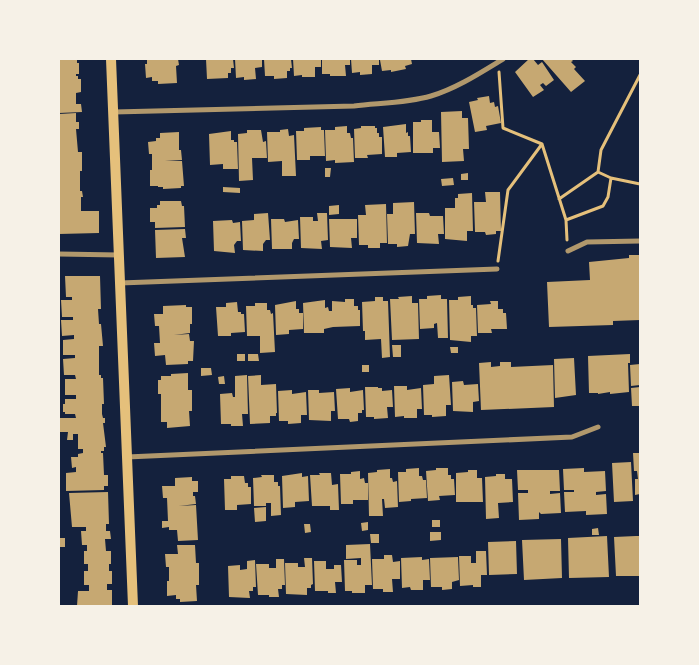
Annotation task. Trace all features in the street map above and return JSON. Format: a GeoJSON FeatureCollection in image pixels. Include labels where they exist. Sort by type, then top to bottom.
{"type":"FeatureCollection","features":[{"type":"Feature","properties":{"kind":"main road"},"geometry":{"type":"LineString","coordinates":[[111,59],[133,606]]}},
{"type":"Feature","properties":{"kind":"street"},"geometry":{"type":"LineString","coordinates":[[113,112],[354,106],[391,102],[431,96],[471,80],[501,60]]}},
{"type":"Feature","properties":{"kind":"street"},"geometry":{"type":"LineString","coordinates":[[568,251],[587,242],[640,241]]}},
{"type":"Feature","properties":{"kind":"street"},"geometry":{"type":"LineString","coordinates":[[59,254],[119,256]]}},
{"type":"Feature","properties":{"kind":"street"},"geometry":{"type":"LineString","coordinates":[[120,283],[497,269]]}},
{"type":"Feature","properties":{"kind":"street"},"geometry":{"type":"LineString","coordinates":[[127,457],[572,437],[598,427]]}},
{"type":"Feature","properties":{"kind":"path"},"geometry":{"type":"LineString","coordinates":[[501,60],[503,128],[542,144]]}},
{"type":"Feature","properties":{"kind":"path"},"geometry":{"type":"LineString","coordinates":[[559,199],[598,172],[601,150],[640,75]]}},
{"type":"Feature","properties":{"kind":"path"},"geometry":{"type":"LineString","coordinates":[[542,144],[566,220],[568,251]]}},
{"type":"Feature","properties":{"kind":"path"},"geometry":{"type":"LineString","coordinates":[[497,269],[508,190],[542,144]]}},
{"type":"Feature","properties":{"kind":"path"},"geometry":{"type":"LineString","coordinates":[[598,172],[611,178],[640,184]]}},
{"type":"Feature","properties":{"kind":"path"},"geometry":{"type":"LineString","coordinates":[[566,220],[603,206],[608,197],[611,178]]}},
{"type":"Feature","properties":{"kind":"building"},"geometry":{"type":"Polygon","coordinates":[[[59,59],[77,59],[77,63],[79,63],[79,74],[76,74],[76,76],[78,76],[78,79],[81,79],[81,92],[76,93],[76,104],[81,104],[82,112],[59,113],[59,59]]]}},
{"type":"Feature","properties":{"kind":"building"},"geometry":{"type":"Polygon","coordinates":[[[147,59],[178,59],[179,65],[176,66],[177,83],[158,84],[158,81],[152,81],[152,77],[146,78],[145,64],[147,64],[147,59]]]}},
{"type":"Feature","properties":{"kind":"building"},"geometry":{"type":"Polygon","coordinates":[[[206,59],[233,59],[234,68],[231,68],[231,73],[228,73],[228,78],[207,79],[206,59]]]}},
{"type":"Feature","properties":{"kind":"building"},"geometry":{"type":"Polygon","coordinates":[[[235,59],[262,59],[262,67],[255,68],[256,79],[244,80],[244,77],[236,78],[235,59]]]}},
{"type":"Feature","properties":{"kind":"building"},"geometry":{"type":"Polygon","coordinates":[[[264,59],[291,59],[292,68],[290,68],[290,71],[287,71],[287,78],[274,79],[274,76],[265,76],[264,59]]]}},
{"type":"Feature","properties":{"kind":"building"},"geometry":{"type":"Polygon","coordinates":[[[293,59],[321,59],[321,67],[315,67],[315,77],[294,76],[293,59]]]}},
{"type":"Feature","properties":{"kind":"building"},"geometry":{"type":"Polygon","coordinates":[[[322,59],[350,59],[350,65],[345,65],[346,76],[322,74],[322,59]]]}},
{"type":"Feature","properties":{"kind":"building"},"geometry":{"type":"Polygon","coordinates":[[[351,59],[379,59],[379,65],[372,65],[372,74],[360,75],[360,72],[352,73],[351,59]]]}},
{"type":"Feature","properties":{"kind":"building"},"geometry":{"type":"Polygon","coordinates":[[[411,59],[412,64],[405,66],[406,69],[391,72],[391,70],[382,71],[380,60],[411,59]]]}},
{"type":"Feature","properties":{"kind":"building"},"geometry":{"type":"Polygon","coordinates":[[[529,59],[533,59],[538,65],[542,62],[554,80],[546,86],[543,83],[540,85],[544,90],[533,97],[515,72],[529,59]]]}},
{"type":"Feature","properties":{"kind":"building"},"geometry":{"type":"Polygon","coordinates":[[[542,59],[571,59],[573,61],[571,62],[576,67],[574,69],[585,81],[571,92],[542,59]]]}},
{"type":"Feature","properties":{"kind":"building"},"geometry":{"type":"Polygon","coordinates":[[[489,96],[490,103],[494,102],[495,107],[498,106],[501,123],[486,126],[487,130],[475,132],[469,102],[478,100],[477,98],[489,96]]]}},
{"type":"Feature","properties":{"kind":"building"},"geometry":{"type":"Polygon","coordinates":[[[462,111],[462,118],[468,118],[469,149],[463,149],[464,161],[442,162],[441,112],[462,111]]]}},
{"type":"Feature","properties":{"kind":"building"},"geometry":{"type":"Polygon","coordinates":[[[76,113],[76,122],[79,122],[79,129],[76,129],[78,152],[82,152],[80,191],[82,191],[83,197],[81,197],[81,211],[99,211],[99,233],[59,234],[59,114],[76,113]]]}},
{"type":"Feature","properties":{"kind":"building"},"geometry":{"type":"Polygon","coordinates":[[[421,120],[432,120],[432,132],[439,132],[440,148],[433,148],[433,153],[413,153],[413,122],[421,122],[421,120]]]}},
{"type":"Feature","properties":{"kind":"building"},"geometry":{"type":"Polygon","coordinates":[[[406,124],[406,133],[408,132],[408,136],[410,136],[411,152],[397,153],[397,157],[385,157],[383,127],[406,124]]]}},
{"type":"Feature","properties":{"kind":"building"},"geometry":{"type":"Polygon","coordinates":[[[347,126],[347,133],[350,133],[351,138],[353,138],[354,162],[335,163],[335,160],[326,161],[325,130],[335,130],[335,127],[347,126]]]}},
{"type":"Feature","properties":{"kind":"building"},"geometry":{"type":"Polygon","coordinates":[[[361,126],[375,126],[377,128],[379,137],[382,137],[382,154],[367,155],[368,158],[355,158],[354,129],[361,128],[361,126]]]}},
{"type":"Feature","properties":{"kind":"building"},"geometry":{"type":"Polygon","coordinates":[[[321,127],[321,130],[324,130],[325,156],[310,156],[310,160],[297,160],[296,131],[304,131],[304,128],[321,127]]]}},
{"type":"Feature","properties":{"kind":"building"},"geometry":{"type":"Polygon","coordinates":[[[288,129],[289,136],[294,135],[296,176],[282,176],[282,161],[268,162],[267,132],[280,132],[280,130],[288,129]]]}},
{"type":"Feature","properties":{"kind":"building"},"geometry":{"type":"Polygon","coordinates":[[[247,130],[261,130],[263,142],[266,141],[267,158],[252,158],[253,180],[239,181],[238,134],[247,133],[247,130]]]}},
{"type":"Feature","properties":{"kind":"building"},"geometry":{"type":"Polygon","coordinates":[[[231,131],[231,140],[237,142],[238,169],[223,169],[223,164],[210,165],[209,134],[231,131]]]}},
{"type":"Feature","properties":{"kind":"building"},"geometry":{"type":"Polygon","coordinates":[[[179,132],[179,150],[181,150],[182,160],[165,161],[182,161],[184,186],[181,186],[181,188],[163,189],[163,187],[150,186],[152,154],[149,154],[148,142],[156,141],[156,138],[160,138],[160,133],[179,132]]]}},
{"type":"Feature","properties":{"kind":"building"},"geometry":{"type":"Polygon","coordinates":[[[325,168],[331,168],[330,177],[325,177],[325,168]]]}},
{"type":"Feature","properties":{"kind":"building"},"geometry":{"type":"Polygon","coordinates":[[[468,173],[468,180],[461,180],[461,174],[468,173]]]}},
{"type":"Feature","properties":{"kind":"building"},"geometry":{"type":"Polygon","coordinates":[[[453,178],[454,185],[442,186],[441,179],[453,178]]]}},
{"type":"Feature","properties":{"kind":"building"},"geometry":{"type":"Polygon","coordinates":[[[223,187],[240,188],[240,193],[223,192],[223,187]]]}},
{"type":"Feature","properties":{"kind":"building"},"geometry":{"type":"Polygon","coordinates":[[[485,192],[500,192],[501,231],[496,231],[496,234],[486,235],[485,232],[475,232],[474,202],[486,202],[485,192]]]}},
{"type":"Feature","properties":{"kind":"building"},"geometry":{"type":"Polygon","coordinates":[[[472,193],[473,231],[467,231],[467,241],[445,239],[445,208],[455,208],[455,198],[458,198],[458,194],[472,193]]]}},
{"type":"Feature","properties":{"kind":"building"},"geometry":{"type":"Polygon","coordinates":[[[160,201],[181,201],[182,206],[184,206],[185,227],[155,228],[155,222],[150,222],[150,208],[157,208],[157,205],[160,205],[160,201]]]}},
{"type":"Feature","properties":{"kind":"building"},"geometry":{"type":"Polygon","coordinates":[[[414,202],[415,234],[410,234],[408,246],[397,247],[397,244],[388,244],[387,214],[393,214],[393,203],[414,202]]]}},
{"type":"Feature","properties":{"kind":"building"},"geometry":{"type":"Polygon","coordinates":[[[386,204],[387,243],[380,243],[380,248],[368,248],[368,245],[359,245],[358,215],[366,215],[365,205],[386,204]]]}},
{"type":"Feature","properties":{"kind":"building"},"geometry":{"type":"Polygon","coordinates":[[[339,205],[339,214],[329,215],[329,206],[339,205]]]}},
{"type":"Feature","properties":{"kind":"building"},"geometry":{"type":"Polygon","coordinates":[[[268,213],[270,240],[266,240],[263,244],[263,251],[243,250],[242,221],[254,220],[254,214],[268,213]]]}},
{"type":"Feature","properties":{"kind":"building"},"geometry":{"type":"Polygon","coordinates":[[[317,213],[327,213],[328,240],[321,241],[322,249],[301,248],[300,217],[313,217],[313,221],[318,221],[317,213]]]}},
{"type":"Feature","properties":{"kind":"building"},"geometry":{"type":"Polygon","coordinates":[[[416,213],[443,216],[444,234],[438,234],[439,244],[417,243],[416,213]]]}},
{"type":"Feature","properties":{"kind":"building"},"geometry":{"type":"Polygon","coordinates":[[[271,219],[284,219],[285,222],[298,220],[299,239],[294,239],[292,249],[272,249],[271,219]]]}},
{"type":"Feature","properties":{"kind":"building"},"geometry":{"type":"Polygon","coordinates":[[[329,219],[357,219],[357,238],[351,238],[352,248],[330,247],[329,219]]]}},
{"type":"Feature","properties":{"kind":"building"},"geometry":{"type":"Polygon","coordinates":[[[232,220],[233,223],[240,222],[241,241],[237,241],[234,245],[235,253],[214,251],[213,221],[232,220]]]}},
{"type":"Feature","properties":{"kind":"building"},"geometry":{"type":"Polygon","coordinates":[[[185,229],[186,238],[182,238],[185,257],[156,258],[155,230],[185,229]]]}},
{"type":"Feature","properties":{"kind":"building"},"geometry":{"type":"Polygon","coordinates":[[[629,255],[640,255],[640,320],[613,321],[613,325],[549,327],[547,282],[590,280],[589,262],[629,258],[629,255]]]}},
{"type":"Feature","properties":{"kind":"building"},"geometry":{"type":"Polygon","coordinates":[[[65,276],[100,276],[101,309],[98,309],[103,346],[99,346],[99,375],[103,378],[104,404],[102,404],[102,414],[103,418],[105,418],[105,423],[103,423],[106,447],[104,447],[104,451],[101,451],[101,453],[103,453],[104,475],[108,475],[108,486],[104,486],[104,490],[66,491],[66,473],[76,472],[76,467],[72,468],[71,457],[78,457],[78,454],[83,453],[83,449],[78,449],[78,434],[73,434],[73,440],[67,440],[68,432],[59,432],[59,418],[76,418],[75,414],[65,414],[63,412],[65,399],[76,399],[76,395],[65,395],[65,379],[76,379],[75,375],[64,375],[63,359],[75,358],[75,355],[63,355],[63,340],[74,339],[74,335],[62,336],[61,320],[73,320],[73,317],[62,317],[61,300],[72,300],[72,297],[66,297],[65,276]]]}},
{"type":"Feature","properties":{"kind":"building"},"geometry":{"type":"Polygon","coordinates":[[[441,295],[441,299],[447,299],[448,338],[438,338],[437,323],[434,324],[434,328],[420,329],[419,299],[427,299],[427,296],[441,295]]]}},
{"type":"Feature","properties":{"kind":"building"},"geometry":{"type":"Polygon","coordinates":[[[412,296],[412,303],[418,303],[419,339],[392,340],[390,299],[412,296]]]}},
{"type":"Feature","properties":{"kind":"building"},"geometry":{"type":"Polygon","coordinates":[[[471,296],[471,305],[473,305],[473,308],[476,308],[477,336],[471,336],[471,342],[450,340],[449,300],[458,300],[458,297],[471,296]]]}},
{"type":"Feature","properties":{"kind":"building"},"geometry":{"type":"Polygon","coordinates":[[[375,297],[383,297],[383,301],[388,301],[390,357],[382,358],[381,339],[365,340],[362,302],[375,301],[375,297]]]}},
{"type":"Feature","properties":{"kind":"building"},"geometry":{"type":"Polygon","coordinates":[[[345,299],[354,299],[354,306],[358,306],[358,310],[360,310],[360,326],[333,327],[324,329],[324,333],[304,333],[303,303],[325,300],[325,308],[328,307],[329,311],[332,311],[332,301],[345,302],[345,299]]]}},
{"type":"Feature","properties":{"kind":"building"},"geometry":{"type":"Polygon","coordinates":[[[296,301],[296,309],[299,309],[299,313],[303,313],[303,329],[289,330],[289,334],[276,335],[275,305],[296,301]]]}},
{"type":"Feature","properties":{"kind":"building"},"geometry":{"type":"Polygon","coordinates":[[[490,301],[498,301],[498,309],[503,309],[503,313],[506,313],[507,329],[491,329],[492,333],[478,333],[477,305],[491,304],[490,301]]]}},
{"type":"Feature","properties":{"kind":"building"},"geometry":{"type":"Polygon","coordinates":[[[237,302],[238,312],[244,314],[245,332],[231,333],[231,336],[218,336],[216,307],[226,307],[226,303],[237,302]]]}},
{"type":"Feature","properties":{"kind":"building"},"geometry":{"type":"Polygon","coordinates":[[[255,303],[267,303],[267,310],[270,310],[271,314],[273,313],[275,352],[260,353],[260,336],[247,336],[246,306],[255,306],[255,303]]]}},
{"type":"Feature","properties":{"kind":"building"},"geometry":{"type":"Polygon","coordinates":[[[186,305],[186,307],[192,307],[190,333],[174,335],[189,334],[190,341],[194,341],[193,361],[188,361],[188,364],[166,365],[165,355],[155,356],[154,343],[160,343],[159,326],[155,326],[154,314],[163,314],[163,306],[186,305]]]}},
{"type":"Feature","properties":{"kind":"building"},"geometry":{"type":"Polygon","coordinates":[[[392,345],[401,345],[401,357],[393,357],[392,345]]]}},
{"type":"Feature","properties":{"kind":"building"},"geometry":{"type":"Polygon","coordinates":[[[450,347],[458,347],[458,353],[451,353],[450,347]]]}},
{"type":"Feature","properties":{"kind":"building"},"geometry":{"type":"Polygon","coordinates":[[[237,354],[245,354],[245,361],[237,361],[237,354]]]}},
{"type":"Feature","properties":{"kind":"building"},"geometry":{"type":"Polygon","coordinates":[[[248,354],[258,354],[259,361],[248,361],[248,354]]]}},
{"type":"Feature","properties":{"kind":"building"},"geometry":{"type":"Polygon","coordinates":[[[630,354],[630,363],[628,363],[629,392],[610,394],[610,392],[589,393],[588,356],[630,354]]]}},
{"type":"Feature","properties":{"kind":"building"},"geometry":{"type":"Polygon","coordinates":[[[574,358],[576,395],[555,398],[554,359],[574,358]]]}},
{"type":"Feature","properties":{"kind":"building"},"geometry":{"type":"Polygon","coordinates":[[[491,362],[491,367],[500,366],[500,362],[511,362],[511,367],[553,365],[554,407],[481,410],[479,363],[491,362]]]}},
{"type":"Feature","properties":{"kind":"building"},"geometry":{"type":"Polygon","coordinates":[[[640,364],[640,385],[631,386],[630,365],[640,364]]]}},
{"type":"Feature","properties":{"kind":"building"},"geometry":{"type":"Polygon","coordinates":[[[362,365],[369,365],[369,372],[362,372],[362,365]]]}},
{"type":"Feature","properties":{"kind":"building"},"geometry":{"type":"Polygon","coordinates":[[[201,368],[211,368],[212,375],[201,376],[201,368]]]}},
{"type":"Feature","properties":{"kind":"building"},"geometry":{"type":"Polygon","coordinates":[[[188,373],[188,390],[192,390],[192,411],[189,411],[190,426],[167,428],[167,422],[161,422],[161,394],[158,394],[158,380],[161,380],[161,376],[188,373]]]}},
{"type":"Feature","properties":{"kind":"building"},"geometry":{"type":"Polygon","coordinates":[[[247,375],[248,414],[242,414],[243,426],[221,424],[220,394],[232,393],[233,397],[235,397],[235,376],[247,375]]]}},
{"type":"Feature","properties":{"kind":"building"},"geometry":{"type":"Polygon","coordinates":[[[261,375],[261,385],[276,384],[277,413],[276,416],[270,416],[270,423],[250,424],[248,376],[261,375]]]}},
{"type":"Feature","properties":{"kind":"building"},"geometry":{"type":"Polygon","coordinates":[[[449,375],[451,405],[446,405],[446,416],[432,417],[432,415],[424,415],[423,385],[434,384],[434,376],[449,375]]]}},
{"type":"Feature","properties":{"kind":"building"},"geometry":{"type":"Polygon","coordinates":[[[224,376],[225,384],[219,384],[218,377],[224,376]]]}},
{"type":"Feature","properties":{"kind":"building"},"geometry":{"type":"Polygon","coordinates":[[[463,381],[464,385],[478,384],[479,401],[473,402],[473,412],[453,411],[452,382],[463,381]]]}},
{"type":"Feature","properties":{"kind":"building"},"geometry":{"type":"Polygon","coordinates":[[[394,386],[407,386],[407,390],[421,388],[422,409],[417,409],[417,418],[395,417],[394,386]]]}},
{"type":"Feature","properties":{"kind":"building"},"geometry":{"type":"Polygon","coordinates":[[[365,387],[378,387],[382,388],[382,391],[392,390],[393,407],[387,407],[388,418],[374,419],[374,417],[366,417],[365,387]]]}},
{"type":"Feature","properties":{"kind":"building"},"geometry":{"type":"Polygon","coordinates":[[[640,387],[640,406],[632,406],[631,388],[640,387]]]}},
{"type":"Feature","properties":{"kind":"building"},"geometry":{"type":"Polygon","coordinates":[[[350,388],[350,392],[363,390],[364,410],[362,410],[362,413],[358,413],[358,421],[350,422],[349,419],[338,419],[336,389],[350,388]]]}},
{"type":"Feature","properties":{"kind":"building"},"geometry":{"type":"Polygon","coordinates":[[[292,390],[292,394],[306,392],[307,415],[301,415],[301,423],[288,424],[288,421],[279,421],[278,391],[292,390]]]}},
{"type":"Feature","properties":{"kind":"building"},"geometry":{"type":"Polygon","coordinates":[[[308,390],[319,390],[319,393],[334,392],[335,411],[331,411],[331,421],[309,420],[308,390]]]}},
{"type":"Feature","properties":{"kind":"building"},"geometry":{"type":"Polygon","coordinates":[[[633,453],[640,453],[640,494],[635,495],[635,479],[638,479],[637,471],[634,471],[633,453]]]}},
{"type":"Feature","properties":{"kind":"building"},"geometry":{"type":"Polygon","coordinates":[[[631,462],[633,501],[614,502],[612,463],[631,462]]]}},
{"type":"Feature","properties":{"kind":"building"},"geometry":{"type":"Polygon","coordinates":[[[419,468],[419,476],[426,480],[427,498],[399,502],[398,472],[419,468]]]}},
{"type":"Feature","properties":{"kind":"building"},"geometry":{"type":"Polygon","coordinates":[[[436,468],[448,468],[448,475],[451,475],[451,479],[454,479],[455,495],[439,496],[440,500],[428,501],[426,471],[436,470],[436,468]]]}},
{"type":"Feature","properties":{"kind":"building"},"geometry":{"type":"Polygon","coordinates":[[[584,468],[584,472],[605,471],[606,491],[596,492],[596,495],[606,494],[607,514],[586,515],[586,511],[565,512],[564,492],[574,492],[574,490],[564,490],[563,469],[584,468]]]}},
{"type":"Feature","properties":{"kind":"building"},"geometry":{"type":"Polygon","coordinates":[[[390,469],[390,478],[392,478],[393,482],[397,481],[398,507],[385,508],[384,499],[382,499],[383,516],[369,516],[368,473],[390,469]]]}},
{"type":"Feature","properties":{"kind":"building"},"geometry":{"type":"Polygon","coordinates":[[[468,470],[477,470],[477,478],[482,478],[483,502],[456,502],[456,473],[468,472],[468,470]]]}},
{"type":"Feature","properties":{"kind":"building"},"geometry":{"type":"Polygon","coordinates":[[[517,470],[559,470],[560,491],[550,491],[550,494],[560,493],[561,513],[541,514],[539,512],[539,519],[519,520],[518,493],[528,493],[528,490],[518,490],[517,470]]]}},
{"type":"Feature","properties":{"kind":"building"},"geometry":{"type":"Polygon","coordinates":[[[360,471],[360,479],[364,478],[365,483],[368,483],[368,500],[353,500],[353,504],[341,504],[340,474],[351,474],[351,472],[360,471]]]}},
{"type":"Feature","properties":{"kind":"building"},"geometry":{"type":"Polygon","coordinates":[[[302,473],[302,477],[308,476],[309,501],[295,502],[295,507],[283,508],[282,476],[302,473]]]}},
{"type":"Feature","properties":{"kind":"building"},"geometry":{"type":"Polygon","coordinates":[[[319,473],[331,473],[332,485],[338,484],[339,510],[330,510],[330,506],[312,506],[310,475],[320,475],[319,473]]]}},
{"type":"Feature","properties":{"kind":"building"},"geometry":{"type":"Polygon","coordinates":[[[496,474],[505,474],[505,479],[512,479],[513,502],[498,503],[499,518],[486,519],[485,477],[496,476],[496,474]]]}},
{"type":"Feature","properties":{"kind":"building"},"geometry":{"type":"Polygon","coordinates":[[[261,475],[274,475],[274,482],[278,482],[278,486],[280,486],[281,515],[271,516],[271,503],[266,503],[266,506],[254,506],[253,478],[262,477],[261,475]]]}},
{"type":"Feature","properties":{"kind":"building"},"geometry":{"type":"Polygon","coordinates":[[[231,476],[244,476],[245,483],[248,483],[248,487],[251,487],[251,504],[237,505],[237,510],[225,510],[224,479],[231,479],[231,476]]]}},
{"type":"Feature","properties":{"kind":"building"},"geometry":{"type":"Polygon","coordinates":[[[192,477],[192,481],[198,481],[198,492],[193,492],[196,504],[179,506],[196,505],[198,540],[178,541],[177,530],[169,530],[169,527],[162,528],[162,521],[168,521],[167,498],[163,498],[162,486],[175,486],[175,478],[192,477]]]}},
{"type":"Feature","properties":{"kind":"building"},"geometry":{"type":"Polygon","coordinates":[[[108,492],[109,524],[106,524],[106,531],[110,531],[111,539],[105,539],[106,551],[111,551],[109,571],[112,571],[112,584],[107,584],[107,590],[112,590],[112,606],[77,606],[78,591],[89,591],[89,585],[84,585],[84,571],[88,571],[88,564],[84,564],[84,551],[87,551],[87,545],[82,545],[81,531],[86,531],[86,527],[72,527],[69,493],[108,492]]]}},
{"type":"Feature","properties":{"kind":"building"},"geometry":{"type":"Polygon","coordinates":[[[266,507],[266,521],[255,522],[254,508],[266,507]]]}},
{"type":"Feature","properties":{"kind":"building"},"geometry":{"type":"Polygon","coordinates":[[[432,520],[440,520],[440,527],[432,527],[432,520]]]}},
{"type":"Feature","properties":{"kind":"building"},"geometry":{"type":"Polygon","coordinates":[[[368,522],[368,530],[362,531],[361,523],[368,522]]]}},
{"type":"Feature","properties":{"kind":"building"},"geometry":{"type":"Polygon","coordinates":[[[304,524],[310,524],[311,532],[305,533],[304,524]]]}},
{"type":"Feature","properties":{"kind":"building"},"geometry":{"type":"Polygon","coordinates":[[[598,528],[599,535],[592,535],[592,529],[598,528]]]}},
{"type":"Feature","properties":{"kind":"building"},"geometry":{"type":"Polygon","coordinates":[[[430,532],[441,532],[441,540],[430,541],[430,532]]]}},
{"type":"Feature","properties":{"kind":"building"},"geometry":{"type":"Polygon","coordinates":[[[370,534],[379,534],[379,543],[371,543],[370,534]]]}},
{"type":"Feature","properties":{"kind":"building"},"geometry":{"type":"Polygon","coordinates":[[[607,536],[609,577],[569,578],[568,538],[607,536]]]}},
{"type":"Feature","properties":{"kind":"building"},"geometry":{"type":"Polygon","coordinates":[[[640,536],[640,576],[616,576],[614,537],[640,536]]]}},
{"type":"Feature","properties":{"kind":"building"},"geometry":{"type":"Polygon","coordinates":[[[59,538],[65,538],[65,547],[59,547],[59,538]]]}},
{"type":"Feature","properties":{"kind":"building"},"geometry":{"type":"Polygon","coordinates":[[[561,539],[562,578],[524,580],[522,540],[561,539]]]}},
{"type":"Feature","properties":{"kind":"building"},"geometry":{"type":"Polygon","coordinates":[[[516,541],[517,574],[489,575],[488,542],[516,541]]]}},
{"type":"Feature","properties":{"kind":"building"},"geometry":{"type":"Polygon","coordinates":[[[370,544],[372,585],[365,585],[365,593],[345,591],[344,560],[357,560],[357,565],[361,565],[361,558],[346,559],[346,545],[370,544]]]}},
{"type":"Feature","properties":{"kind":"building"},"geometry":{"type":"Polygon","coordinates":[[[177,545],[195,545],[196,563],[199,563],[199,585],[196,585],[197,601],[180,602],[180,599],[176,599],[176,595],[167,596],[169,567],[166,567],[165,554],[178,554],[177,545]]]}},
{"type":"Feature","properties":{"kind":"building"},"geometry":{"type":"Polygon","coordinates":[[[476,551],[486,551],[487,575],[481,575],[481,587],[473,587],[473,585],[460,586],[459,556],[471,556],[471,563],[476,563],[476,551]]]}},
{"type":"Feature","properties":{"kind":"building"},"geometry":{"type":"Polygon","coordinates":[[[384,555],[392,555],[393,562],[400,561],[400,579],[392,579],[393,592],[373,589],[372,559],[384,559],[384,555]]]}},
{"type":"Feature","properties":{"kind":"building"},"geometry":{"type":"Polygon","coordinates":[[[422,557],[422,560],[429,559],[430,580],[423,580],[423,590],[411,590],[410,587],[402,588],[401,558],[422,557]]]}},
{"type":"Feature","properties":{"kind":"building"},"geometry":{"type":"Polygon","coordinates":[[[458,557],[459,580],[452,582],[452,589],[442,590],[442,587],[431,587],[430,558],[458,557]]]}},
{"type":"Feature","properties":{"kind":"building"},"geometry":{"type":"Polygon","coordinates":[[[304,558],[312,558],[313,584],[311,588],[307,588],[307,595],[286,594],[285,563],[298,563],[298,567],[305,567],[304,558]]]}},
{"type":"Feature","properties":{"kind":"building"},"geometry":{"type":"Polygon","coordinates":[[[276,559],[284,559],[285,585],[282,585],[282,589],[278,589],[279,597],[258,595],[256,564],[269,564],[269,568],[276,568],[276,559]]]}},
{"type":"Feature","properties":{"kind":"building"},"geometry":{"type":"Polygon","coordinates":[[[255,560],[256,587],[253,587],[253,591],[249,591],[250,598],[229,597],[228,566],[240,565],[240,570],[247,569],[247,561],[255,560]]]}},
{"type":"Feature","properties":{"kind":"building"},"geometry":{"type":"Polygon","coordinates":[[[314,561],[326,561],[326,569],[334,569],[334,565],[341,565],[342,582],[335,582],[336,593],[315,591],[314,561]]]}}]}
